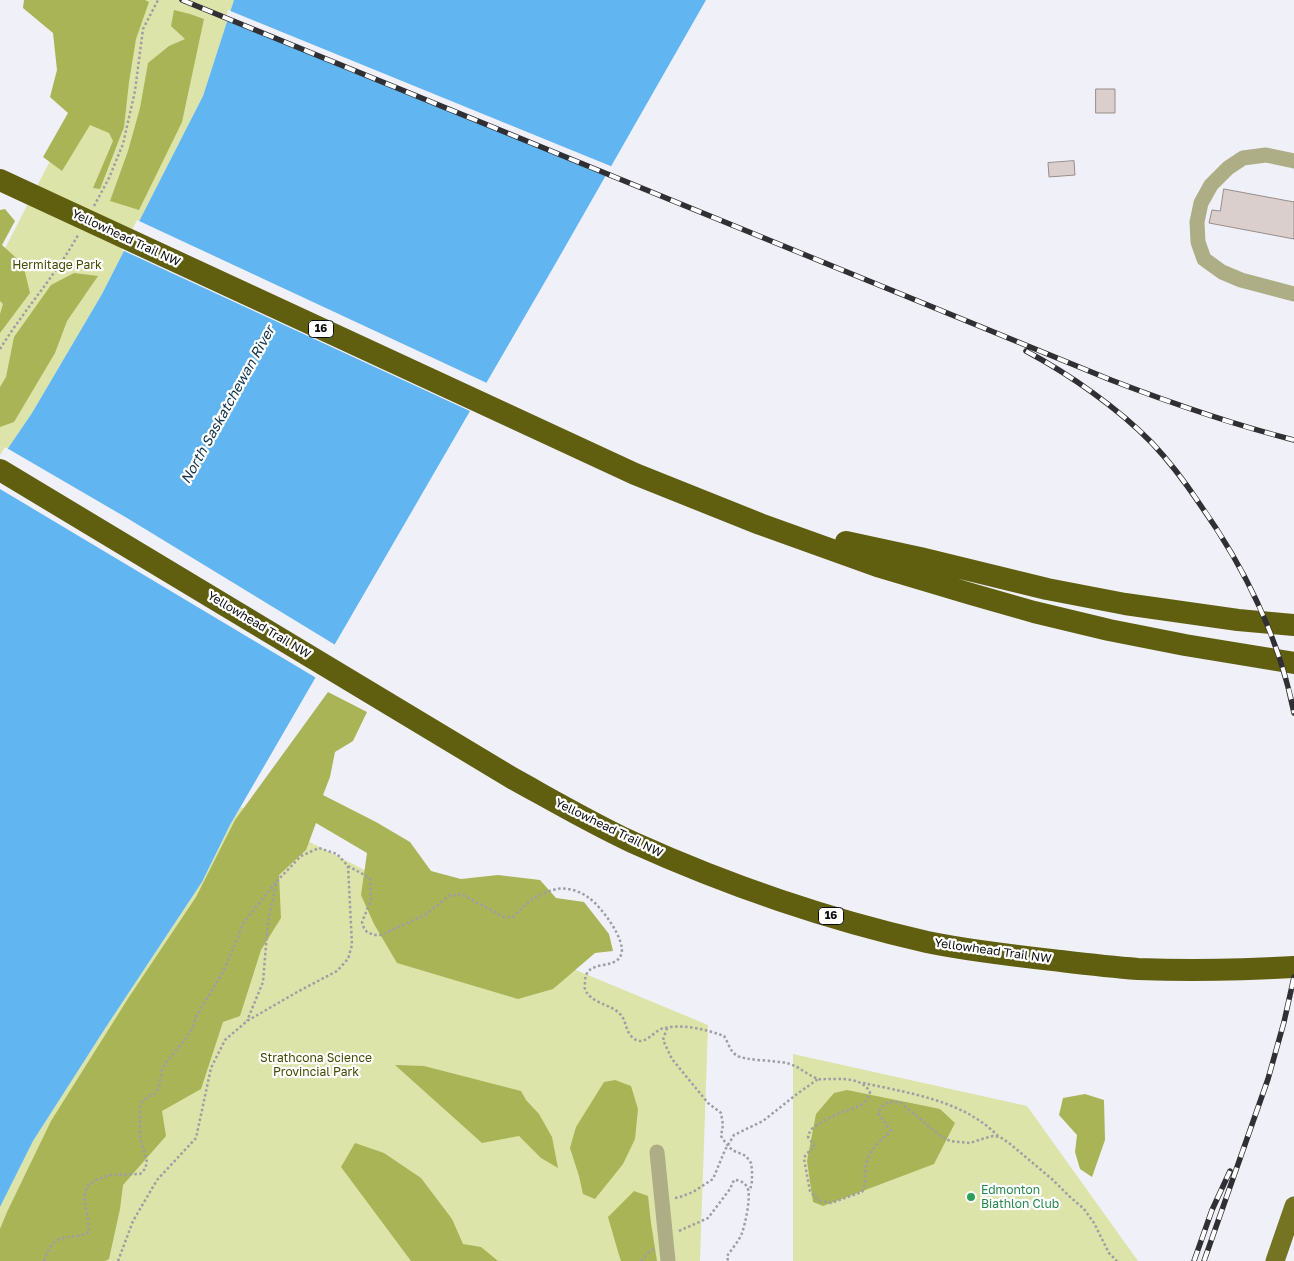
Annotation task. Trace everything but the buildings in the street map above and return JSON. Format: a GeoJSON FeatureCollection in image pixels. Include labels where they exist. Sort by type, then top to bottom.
{"type":"FeatureCollection","features":[{"type":"Feature","properties":{"kind":"highway","name":"Yellowhead Trail NW"},"geometry":{"type":"LineString","coordinates":[[4,182],[634,474],[760,524],[877,566],[1034,612],[1185,645],[1294,663]]}},
{"type":"Feature","properties":{"kind":"highway","name":"Yellowhead Trail NW"},"geometry":{"type":"LineString","coordinates":[[0,470],[512,778],[596,824],[676,861],[798,906],[855,924],[928,942],[1014,956],[1127,968],[1204,970],[1294,967]]}},
{"type":"Feature","properties":{"kind":"highway"},"geometry":{"type":"LineString","coordinates":[[760,524],[920,558],[1047,589],[1125,604],[1238,620],[1294,625]]}},
{"type":"Feature","properties":{"kind":"main road"},"geometry":{"type":"LineString","coordinates":[[1275,1261],[1294,1206]]}},
{"type":"Feature","properties":{"kind":"lane"},"geometry":{"type":"LineString","coordinates":[[1294,161],[1266,155],[1243,158],[1228,168],[1211,184],[1201,203],[1197,222],[1198,242],[1204,259],[1222,272],[1241,280],[1294,294]]}},
{"type":"Feature","properties":{"kind":"lane"},"geometry":{"type":"LineString","coordinates":[[657,1152],[668,1261]]}},
{"type":"Feature","properties":{"kind":"path"},"geometry":{"type":"LineString","coordinates":[[92,210],[109,178],[123,144],[135,91],[143,29],[158,0]]}},
{"type":"Feature","properties":{"kind":"path"},"geometry":{"type":"LineString","coordinates":[[0,349],[68,254],[78,234]]}},
{"type":"Feature","properties":{"kind":"path"},"geometry":{"type":"LineString","coordinates":[[44,1261],[48,1250],[56,1241],[66,1237],[82,1236],[89,1232],[84,1198],[86,1186],[109,1175],[130,1176],[140,1174],[146,1169],[147,1162],[140,1137],[140,1109],[142,1102],[154,1094],[160,1087],[162,1070],[166,1061],[192,1029],[196,1017],[224,970],[244,922],[277,881],[301,856],[320,848],[338,854],[348,866],[370,878],[371,900],[362,922],[367,932],[374,935],[381,936],[425,915],[448,896],[461,894],[504,917],[513,917],[533,898],[562,888],[576,891],[590,898],[620,938],[622,949],[618,960],[610,964],[600,964],[587,973],[585,990],[592,998],[618,1012],[631,1036],[637,1040],[644,1040],[648,1039],[658,1030],[677,1026],[696,1028],[724,1036],[736,1055],[743,1058],[787,1063],[818,1079],[853,1080],[912,1094],[959,1109],[980,1121],[1010,1143],[1084,1209],[1094,1223],[1109,1253],[1116,1261]]}},
{"type":"Feature","properties":{"kind":"path"},"geometry":{"type":"LineString","coordinates":[[118,1261],[133,1221],[157,1180],[196,1138],[212,1068],[225,1040],[247,1021],[338,971],[348,959],[352,945],[348,866]]}},
{"type":"Feature","properties":{"kind":"path"},"geometry":{"type":"LineString","coordinates":[[247,1021],[263,982],[268,921],[277,881]]}},
{"type":"Feature","properties":{"kind":"path"},"geometry":{"type":"LineString","coordinates":[[667,1028],[663,1040],[672,1058],[708,1103],[721,1113],[723,1125],[721,1136],[727,1145],[732,1150],[746,1156],[750,1162],[752,1181],[747,1218],[742,1235],[727,1256],[728,1261]]}},
{"type":"Feature","properties":{"kind":"path"},"geometry":{"type":"LineString","coordinates":[[663,1205],[668,1200],[693,1192],[713,1178],[727,1145],[734,1135],[763,1120],[818,1079]]}},
{"type":"Feature","properties":{"kind":"path"},"geometry":{"type":"LineString","coordinates":[[862,1083],[870,1092],[864,1104],[838,1113],[812,1128],[809,1134],[808,1137],[814,1148],[806,1154],[804,1160],[810,1191],[821,1201],[831,1203],[862,1192],[866,1185],[865,1172],[871,1150],[891,1131],[878,1112],[883,1104],[888,1102],[902,1103],[940,1136],[950,1141],[970,1144],[993,1136],[1000,1137]]}},
{"type":"Feature","properties":{"kind":"path"},"geometry":{"type":"LineString","coordinates":[[641,1261],[648,1253],[666,1240],[708,1218],[730,1189],[734,1180],[740,1180],[747,1186],[749,1193]]}},
{"type":"Feature","properties":{"kind":"green space"},"geometry":{"type":"Polygon","coordinates":[[[24,0],[145,0],[149,2],[136,39],[124,127],[100,189],[93,188],[113,141],[109,133],[90,125],[62,171],[43,157],[68,113],[50,97],[57,70],[53,33],[23,8],[24,0]]]}},
{"type":"Feature","properties":{"kind":"green space","name":"Hermitage Park"},"geometry":{"type":"Polygon","coordinates":[[[133,0],[234,0],[203,96],[102,294],[32,413],[0,460],[0,258],[133,0]]]}},
{"type":"Feature","properties":{"kind":"green space"},"geometry":{"type":"Polygon","coordinates":[[[174,10],[204,19],[182,122],[139,210],[110,201],[128,151],[140,108],[148,63],[169,46],[185,39],[171,26],[174,10]]]}},
{"type":"Feature","properties":{"kind":"green space"},"geometry":{"type":"Polygon","coordinates":[[[5,209],[15,221],[2,245],[23,264],[30,293],[0,333],[0,314],[3,304],[0,301],[0,210],[5,209]]]}},
{"type":"Feature","properties":{"kind":"green space"},"geometry":{"type":"Polygon","coordinates":[[[74,273],[98,276],[67,321],[55,353],[14,422],[0,427],[0,387],[6,377],[14,337],[51,285],[74,273]]]}},
{"type":"Feature","properties":{"kind":"green space"},"geometry":{"type":"Polygon","coordinates":[[[328,692],[367,712],[353,741],[335,752],[330,777],[323,795],[410,842],[431,871],[461,879],[498,875],[540,880],[556,898],[584,902],[609,934],[613,951],[595,953],[553,989],[518,999],[397,963],[374,924],[361,895],[367,853],[316,823],[306,850],[279,875],[281,918],[261,950],[240,1016],[223,1022],[201,1089],[162,1111],[166,1136],[123,1185],[120,1209],[109,1259],[105,1261],[0,1261],[0,1229],[51,1121],[129,997],[196,897],[235,820],[328,692]]]}},
{"type":"Feature","properties":{"kind":"green space","name":"Strathcona Science Provincial Park"},"geometry":{"type":"Polygon","coordinates":[[[241,807],[494,936],[708,1025],[700,1261],[0,1261],[0,1207],[33,1141],[202,882],[241,807]]]}},
{"type":"Feature","properties":{"kind":"green space"},"geometry":{"type":"Polygon","coordinates":[[[793,1054],[1027,1106],[1138,1261],[793,1261],[793,1054]]]}},
{"type":"Feature","properties":{"kind":"green space"},"geometry":{"type":"Polygon","coordinates":[[[395,1065],[424,1066],[521,1091],[526,1100],[539,1114],[552,1137],[558,1168],[541,1158],[519,1136],[482,1143],[395,1065]]]}},
{"type":"Feature","properties":{"kind":"green space"},"geometry":{"type":"Polygon","coordinates":[[[615,1080],[631,1086],[638,1109],[635,1139],[623,1164],[595,1199],[583,1194],[570,1148],[576,1127],[604,1082],[615,1080]]]}},
{"type":"Feature","properties":{"kind":"green space"},"geometry":{"type":"Polygon","coordinates":[[[847,1090],[940,1109],[955,1123],[934,1164],[823,1206],[813,1202],[807,1161],[816,1114],[834,1093],[847,1090]]]}},
{"type":"Feature","properties":{"kind":"green space"},"geometry":{"type":"Polygon","coordinates":[[[1085,1094],[1104,1100],[1105,1140],[1092,1177],[1080,1169],[1075,1152],[1077,1135],[1059,1115],[1063,1098],[1085,1094]]]}},
{"type":"Feature","properties":{"kind":"green space"},"geometry":{"type":"Polygon","coordinates":[[[355,1143],[384,1153],[421,1178],[452,1219],[463,1244],[481,1247],[498,1261],[411,1261],[341,1167],[355,1143]]]}},
{"type":"Feature","properties":{"kind":"green space"},"geometry":{"type":"Polygon","coordinates":[[[634,1191],[648,1196],[657,1261],[621,1261],[619,1255],[608,1217],[634,1191]]]}},
{"type":"Feature","properties":{"kind":"water","name":"North Saskatchewan River"},"geometry":{"type":"Polygon","coordinates":[[[234,0],[706,0],[230,825],[202,882],[33,1141],[0,1207],[0,460],[32,413],[102,294],[203,96],[234,0]]]}},
{"type":"Feature","properties":{"kind":"pier"},"geometry":{"type":"Polygon","coordinates":[[[228,10],[613,167],[608,176],[450,109],[225,20],[228,10]]]}},
{"type":"Feature","properties":{"kind":"pier"},"geometry":{"type":"Polygon","coordinates":[[[137,220],[489,384],[472,412],[122,250],[137,220]]]}},
{"type":"Feature","properties":{"kind":"pier"},"geometry":{"type":"Polygon","coordinates":[[[5,447],[127,518],[337,646],[318,679],[0,489],[0,455],[5,447]]]}},
{"type":"Feature","properties":{"kind":"railway"},"geometry":{"type":"LineString","coordinates":[[182,0],[1111,380],[1201,413],[1294,440]]}},
{"type":"Feature","properties":{"kind":"railway"},"geometry":{"type":"LineString","coordinates":[[1026,351],[1076,381],[1109,405],[1139,430],[1165,457],[1215,527],[1244,577],[1269,630],[1279,657],[1294,713]]}},
{"type":"Feature","properties":{"kind":"railway"},"geometry":{"type":"LineString","coordinates":[[1204,1261],[1268,1079],[1294,977]]}},
{"type":"Feature","properties":{"kind":"railway"},"geometry":{"type":"LineString","coordinates":[[1194,1261],[1212,1210],[1230,1171]]}},
{"type":"Feature","properties":{"kind":"place","name":"Edmonton Biathlon Club"},"geometry":{"type":"Point","coordinates":[971,1197]}}]}
